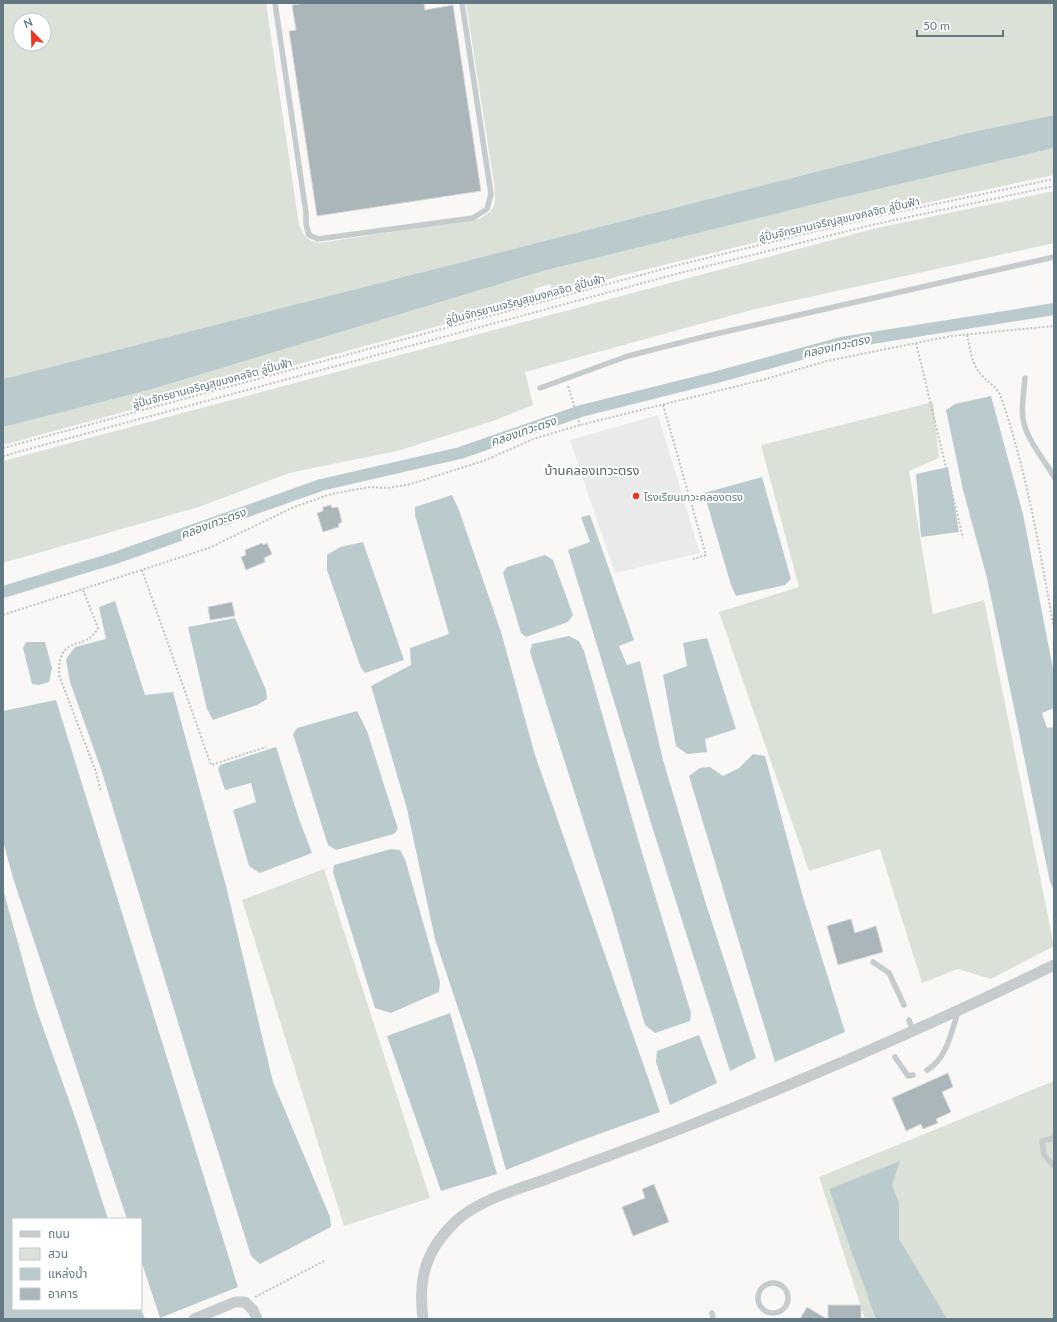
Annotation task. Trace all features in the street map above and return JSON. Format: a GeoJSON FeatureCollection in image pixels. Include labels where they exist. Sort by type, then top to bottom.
{"type":"FeatureCollection","features":[{"type":"Feature","properties":{"kind":"street"},"geometry":{"type":"LineString","coordinates":[[423,1319],[420,1297],[423,1270],[436,1244],[456,1221],[490,1200],[708,1118],[958,1012],[1054,965]]}},
{"type":"Feature","properties":{"kind":"street"},"geometry":{"type":"LineString","coordinates":[[194,1319],[235,1302],[245,1302],[253,1310],[257,1319]]}},
{"type":"Feature","properties":{"kind":"lane"},"geometry":{"type":"LineString","coordinates":[[275,3],[306,213],[306,224],[309,235],[318,239],[473,218],[487,208],[491,194],[462,3]]}},
{"type":"Feature","properties":{"kind":"lane"},"geometry":{"type":"LineString","coordinates":[[540,388],[628,356],[703,337],[1054,257]]}},
{"type":"Feature","properties":{"kind":"lane"},"geometry":{"type":"LineString","coordinates":[[1025,378],[1022,409],[1023,421],[1027,432],[1054,477]]}},
{"type":"Feature","properties":{"kind":"lane"},"geometry":{"type":"LineString","coordinates":[[873,962],[889,972],[904,1005]]}},
{"type":"Feature","properties":{"kind":"lane"},"geometry":{"type":"LineString","coordinates":[[927,1070],[935,1066],[943,1057],[958,1012]]}},
{"type":"Feature","properties":{"kind":"lane"},"geometry":{"type":"LineString","coordinates":[[909,1020],[913,1031]]}},
{"type":"Feature","properties":{"kind":"lane"},"geometry":{"type":"LineString","coordinates":[[895,1057],[904,1073],[908,1076],[913,1075]]}},
{"type":"Feature","properties":{"kind":"lane"},"geometry":{"type":"LineString","coordinates":[[1054,1138],[1042,1141],[1044,1155],[1054,1166]]}},
{"type":"Feature","properties":{"kind":"lane"},"geometry":{"type":"LineString","coordinates":[[770,1283],[780,1284],[784,1287],[788,1296],[786,1305],[774,1312],[764,1309],[759,1302],[759,1292],[770,1283]]}},
{"type":"Feature","properties":{"kind":"lane"},"geometry":{"type":"LineString","coordinates":[[772,1319],[774,1312]]}},
{"type":"Feature","properties":{"kind":"path","name":"ลู่ปั่นจักรยานเจริญสุขมงคลจิต ลู่ปั่นฟ้า"},"geometry":{"type":"LineString","coordinates":[[3,448],[678,265],[874,217],[1054,179]]}},
{"type":"Feature","properties":{"kind":"path"},"geometry":{"type":"LineString","coordinates":[[3,456],[680,273],[876,224],[1054,186]]}},
{"type":"Feature","properties":{"kind":"path"},"geometry":{"type":"LineString","coordinates":[[3,615],[209,548],[294,507],[331,494],[370,487],[388,488],[411,484],[486,460],[533,439],[580,425],[762,380],[827,361],[951,336],[1054,326]]}},
{"type":"Feature","properties":{"kind":"path"},"geometry":{"type":"LineString","coordinates":[[967,335],[978,372],[1000,395],[1023,473],[1041,555],[1054,629]]}},
{"type":"Feature","properties":{"kind":"path"},"geometry":{"type":"LineString","coordinates":[[916,343],[963,538]]}},
{"type":"Feature","properties":{"kind":"path"},"geometry":{"type":"LineString","coordinates":[[570,392],[580,425]]}},
{"type":"Feature","properties":{"kind":"path"},"geometry":{"type":"LineString","coordinates":[[663,405],[706,555],[693,559]]}},
{"type":"Feature","properties":{"kind":"path"},"geometry":{"type":"LineString","coordinates":[[142,570],[211,765],[266,747]]}},
{"type":"Feature","properties":{"kind":"path"},"geometry":{"type":"LineString","coordinates":[[83,590],[98,628],[95,634],[66,648],[62,653],[58,665],[58,675],[89,753],[102,792]]}},
{"type":"Feature","properties":{"kind":"path"},"geometry":{"type":"LineString","coordinates":[[245,1302],[326,1260]]}},
{"type":"Feature","properties":{"kind":"shaded area","name":"โรงเรียนเทวะคลองตรง"},"geometry":{"type":"Polygon","coordinates":[[[658,415],[700,553],[615,573],[570,440],[658,415]]]}},
{"type":"Feature","properties":{"kind":"green space"},"geometry":{"type":"Polygon","coordinates":[[[3,3],[266,3],[299,225],[306,237],[319,243],[479,219],[485,216],[492,209],[495,201],[494,184],[466,3],[1054,3],[1054,115],[972,132],[3,379],[3,3]]]}},
{"type":"Feature","properties":{"kind":"green space"},"geometry":{"type":"Polygon","coordinates":[[[1054,148],[1054,175],[803,231],[553,293],[550,284],[534,289],[537,299],[3,445],[3,427],[149,390],[543,271],[840,198],[1054,148]]]}},
{"type":"Feature","properties":{"kind":"green space"},"geometry":{"type":"Polygon","coordinates":[[[1054,191],[1054,243],[755,309],[525,372],[533,405],[493,421],[397,451],[289,473],[199,507],[3,563],[3,461],[877,228],[1054,191]]]}},
{"type":"Feature","properties":{"kind":"green space"},"geometry":{"type":"Polygon","coordinates":[[[933,402],[939,458],[909,471],[933,614],[984,600],[1054,946],[991,979],[958,969],[922,983],[880,849],[809,871],[719,612],[799,587],[761,445],[933,402]]]}},
{"type":"Feature","properties":{"kind":"green space"},"geometry":{"type":"Polygon","coordinates":[[[324,869],[430,1198],[344,1226],[242,900],[324,869]]]}},
{"type":"Feature","properties":{"kind":"green space"},"geometry":{"type":"Polygon","coordinates":[[[1054,1081],[1054,1319],[865,1319],[819,1177],[1054,1081]]]}},
{"type":"Feature","properties":{"kind":"water"},"geometry":{"type":"Polygon","coordinates":[[[1054,115],[1054,148],[840,198],[543,271],[149,390],[3,427],[3,379],[972,132],[1054,115]]]}},
{"type":"Feature","properties":{"kind":"water"},"geometry":{"type":"Polygon","coordinates":[[[991,396],[1023,514],[1054,674],[1054,708],[1042,713],[1047,728],[1054,727],[1054,891],[1050,882],[987,578],[963,490],[946,410],[955,404],[991,396]]]}},
{"type":"Feature","properties":{"kind":"water"},"geometry":{"type":"Polygon","coordinates":[[[948,467],[959,532],[921,537],[916,474],[948,467]]]}},
{"type":"Feature","properties":{"kind":"water"},"geometry":{"type":"Polygon","coordinates":[[[762,477],[791,579],[785,585],[736,596],[731,585],[704,493],[762,477]]]}},
{"type":"Feature","properties":{"kind":"water"},"geometry":{"type":"Polygon","coordinates":[[[452,495],[459,510],[501,632],[535,755],[660,1112],[574,1143],[506,1170],[475,1059],[435,939],[407,809],[371,686],[411,665],[410,648],[449,634],[415,515],[415,507],[452,495]]]}},
{"type":"Feature","properties":{"kind":"water"},"geometry":{"type":"Polygon","coordinates":[[[590,515],[634,640],[619,646],[627,665],[640,661],[663,760],[705,901],[756,1058],[730,1071],[651,823],[568,550],[590,542],[581,517],[590,515]]]}},
{"type":"Feature","properties":{"kind":"water"},"geometry":{"type":"Polygon","coordinates":[[[363,542],[404,660],[365,673],[361,668],[327,570],[327,555],[340,547],[363,542]]]}},
{"type":"Feature","properties":{"kind":"water"},"geometry":{"type":"Polygon","coordinates":[[[545,555],[553,560],[573,615],[568,622],[526,637],[521,633],[503,573],[507,567],[545,555]]]}},
{"type":"Feature","properties":{"kind":"water"},"geometry":{"type":"Polygon","coordinates":[[[115,601],[145,695],[173,692],[226,886],[273,1082],[330,1217],[331,1227],[260,1264],[251,1256],[101,769],[70,682],[66,659],[75,647],[106,639],[99,607],[115,601]]]}},
{"type":"Feature","properties":{"kind":"water"},"geometry":{"type":"Polygon","coordinates":[[[235,618],[266,690],[267,699],[257,705],[213,720],[207,709],[188,627],[235,618]]]}},
{"type":"Feature","properties":{"kind":"water"},"geometry":{"type":"Polygon","coordinates":[[[569,636],[579,641],[584,651],[640,846],[691,1013],[690,1021],[655,1033],[645,1025],[612,911],[530,652],[532,644],[569,636]]]}},
{"type":"Feature","properties":{"kind":"water"},"geometry":{"type":"Polygon","coordinates":[[[707,638],[736,729],[705,739],[707,752],[687,754],[676,746],[663,675],[687,666],[683,643],[707,638]]]}},
{"type":"Feature","properties":{"kind":"water"},"geometry":{"type":"Polygon","coordinates":[[[26,642],[45,642],[52,668],[49,682],[39,685],[32,684],[23,648],[26,642]]]}},
{"type":"Feature","properties":{"kind":"water"},"geometry":{"type":"Polygon","coordinates":[[[56,700],[238,1287],[160,1318],[142,1263],[142,1218],[127,1218],[13,878],[3,841],[3,711],[56,700]]]}},
{"type":"Feature","properties":{"kind":"water"},"geometry":{"type":"Polygon","coordinates":[[[357,711],[367,731],[398,829],[394,834],[336,850],[328,845],[293,734],[297,728],[357,711]]]}},
{"type":"Feature","properties":{"kind":"water"},"geometry":{"type":"Polygon","coordinates":[[[276,747],[299,819],[312,853],[260,873],[249,866],[233,810],[256,802],[251,783],[225,790],[218,769],[220,765],[276,747]]]}},
{"type":"Feature","properties":{"kind":"water"},"geometry":{"type":"Polygon","coordinates":[[[753,754],[765,756],[802,894],[845,1032],[775,1062],[689,776],[700,768],[710,767],[723,776],[739,768],[753,754]]]}},
{"type":"Feature","properties":{"kind":"water"},"geometry":{"type":"Polygon","coordinates":[[[391,849],[400,850],[405,859],[440,982],[439,992],[391,1013],[375,1008],[333,872],[334,865],[391,849]]]}},
{"type":"Feature","properties":{"kind":"water"},"geometry":{"type":"Polygon","coordinates":[[[3,889],[36,1008],[76,1120],[108,1218],[12,1218],[12,1310],[141,1310],[145,1319],[3,1319],[3,889]]]}},
{"type":"Feature","properties":{"kind":"water"},"geometry":{"type":"Polygon","coordinates":[[[450,1013],[497,1174],[441,1191],[387,1036],[450,1013]]]}},
{"type":"Feature","properties":{"kind":"water"},"geometry":{"type":"Polygon","coordinates":[[[699,1035],[717,1083],[670,1105],[656,1062],[657,1051],[699,1035]]]}},
{"type":"Feature","properties":{"kind":"water"},"geometry":{"type":"Polygon","coordinates":[[[900,1161],[892,1185],[899,1203],[899,1239],[947,1319],[876,1319],[829,1189],[900,1161]]]}},
{"type":"Feature","properties":{"kind":"building"},"geometry":{"type":"Polygon","coordinates":[[[305,3],[424,3],[425,10],[453,5],[481,191],[317,216],[289,31],[296,30],[292,5],[305,3]]]}},
{"type":"Feature","properties":{"kind":"building"},"geometry":{"type":"Polygon","coordinates":[[[331,505],[332,508],[338,507],[342,522],[338,524],[339,527],[323,532],[317,513],[323,511],[323,507],[331,505]]]}},
{"type":"Feature","properties":{"kind":"building"},"geometry":{"type":"Polygon","coordinates":[[[262,543],[263,545],[267,543],[272,554],[264,558],[265,562],[246,570],[241,557],[246,555],[245,550],[262,543]]]}},
{"type":"Feature","properties":{"kind":"building"},"geometry":{"type":"Polygon","coordinates":[[[232,602],[235,616],[210,620],[208,607],[232,602]]]}},
{"type":"Feature","properties":{"kind":"building"},"geometry":{"type":"Polygon","coordinates":[[[851,919],[855,933],[876,926],[883,952],[838,965],[827,926],[851,919]]]}},
{"type":"Feature","properties":{"kind":"building"},"geometry":{"type":"Polygon","coordinates":[[[948,1073],[953,1087],[942,1092],[951,1112],[936,1119],[938,1123],[923,1129],[921,1124],[906,1131],[892,1098],[948,1073]]]}},
{"type":"Feature","properties":{"kind":"building"},"geometry":{"type":"Polygon","coordinates":[[[654,1184],[669,1222],[633,1236],[622,1207],[645,1198],[642,1189],[654,1184]]]}},
{"type":"Feature","properties":{"kind":"building"},"geometry":{"type":"Polygon","coordinates":[[[828,1305],[861,1305],[861,1319],[828,1319],[828,1305]]]}},
{"type":"Feature","properties":{"kind":"building"},"geometry":{"type":"Polygon","coordinates":[[[807,1307],[827,1319],[800,1319],[807,1307]]]}},
{"type":"Feature","properties":{"kind":"waterway","name":"คลองเทวะตรง"},"geometry":{"type":"LineString","coordinates":[[3,592],[115,558],[321,485],[460,453],[581,411],[717,377],[841,343],[1054,309]]}},
{"type":"Feature","properties":{"kind":"place","name":"โรงเรียนเทวะคลองตรง"},"geometry":{"type":"Point","coordinates":[636,496]}},
{"type":"Feature","properties":{"kind":"district","name":"บ้านคลองเทวะตรง"},"geometry":{"type":"Point","coordinates":[592,470]}}]}
